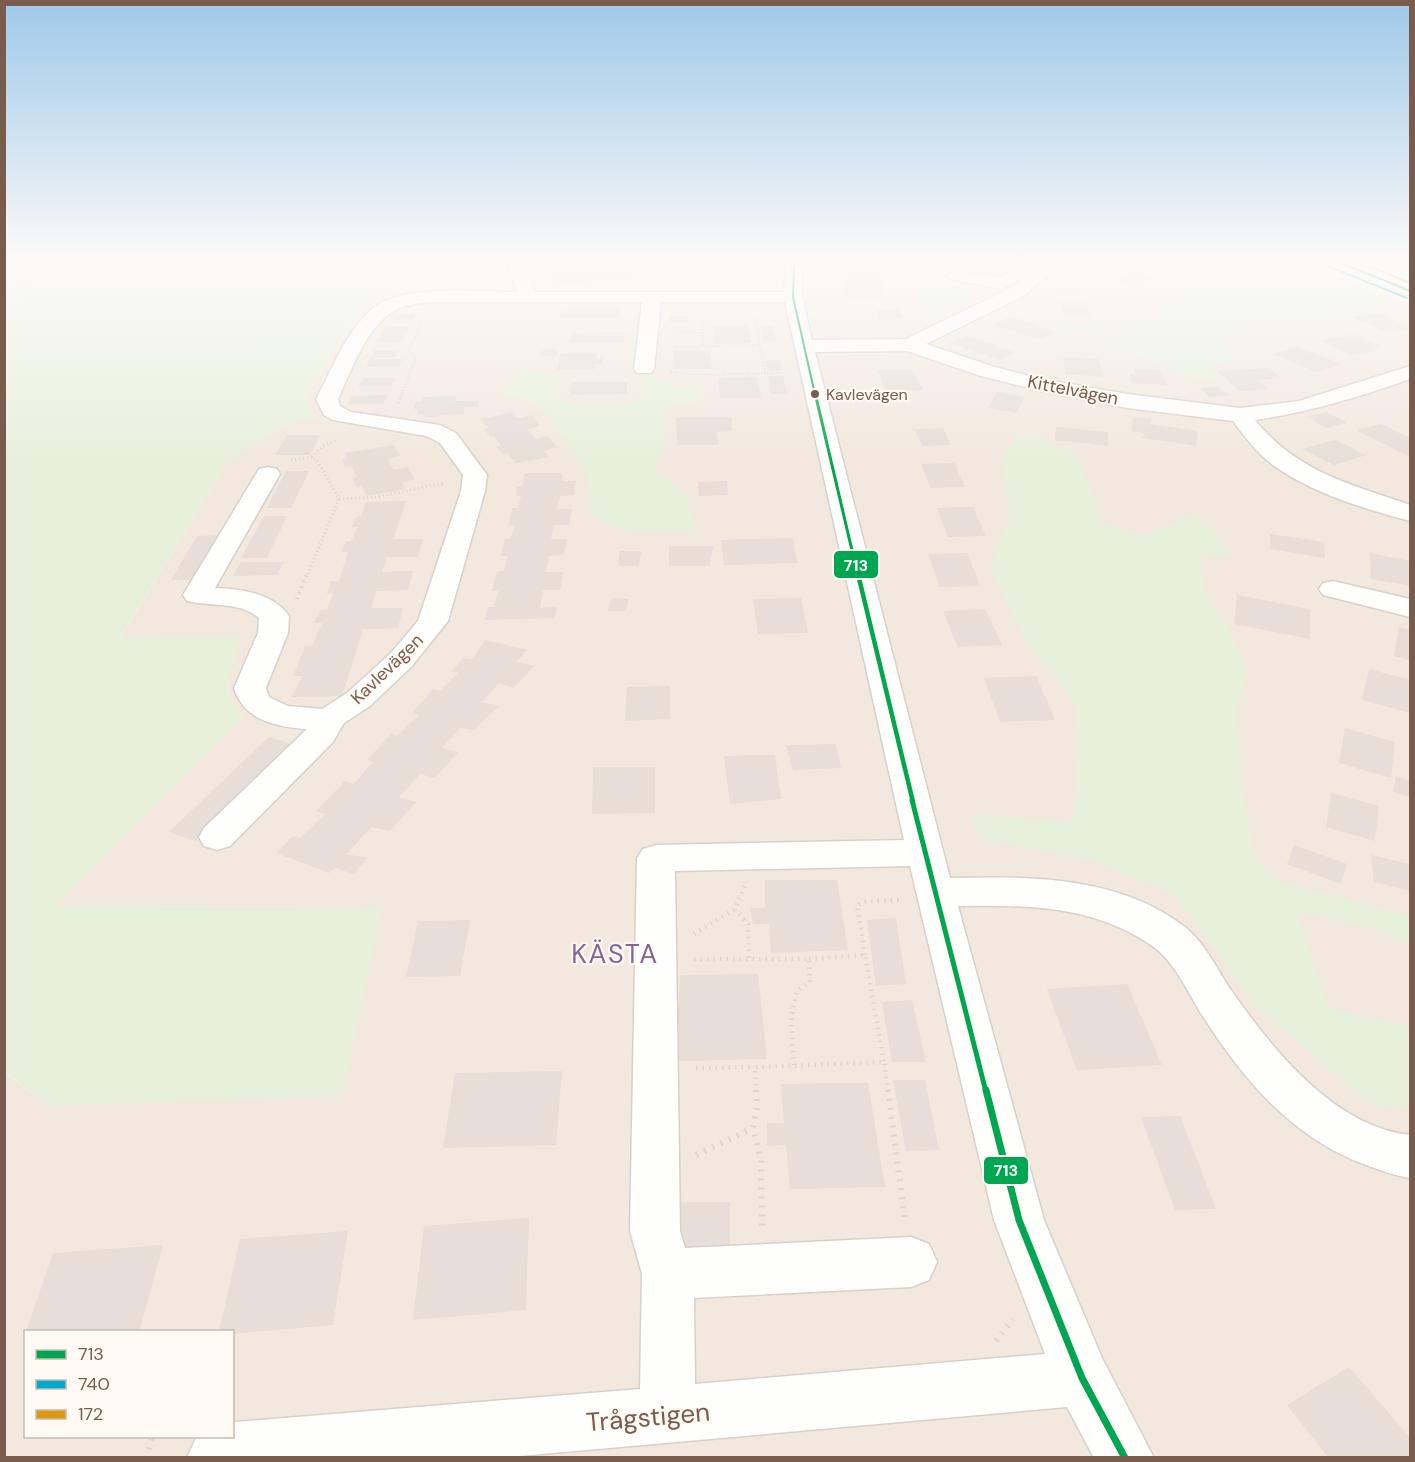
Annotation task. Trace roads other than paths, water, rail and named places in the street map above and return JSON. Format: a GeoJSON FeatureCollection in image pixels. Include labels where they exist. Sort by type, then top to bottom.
{"type":"FeatureCollection","features":[{"type":"Feature","properties":{"kind":"street","name":"Kavlevägen"},"geometry":{"type":"LineString","coordinates":[[268,474],[197,595],[245,599],[265,608],[272,615],[273,633],[250,688],[256,702],[266,711],[282,715],[307,719],[331,717],[357,701],[423,638],[433,621],[473,491],[475,475],[448,438],[432,430],[337,415],[329,408],[327,399],[367,328]]}},
{"type":"Feature","properties":{"kind":"street"},"geometry":{"type":"LineString","coordinates":[[644,369],[652,328]]}},
{"type":"Feature","properties":{"kind":"street"},"geometry":{"type":"LineString","coordinates":[[659,328],[660,339]]}},
{"type":"Feature","properties":{"kind":"street"},"geometry":{"type":"LineString","coordinates":[[794,328],[795,359],[931,873],[1019,1220],[1082,1378],[1125,1458]]}},
{"type":"Feature","properties":{"kind":"street","name":"Kittelvägen"},"geometry":{"type":"LineString","coordinates":[[795,359],[909,345],[945,328]]}},
{"type":"Feature","properties":{"kind":"street","name":"Kittelvägen"},"geometry":{"type":"LineString","coordinates":[[909,345],[988,372],[1041,385],[1126,401],[1240,416],[1320,401],[1410,372]]}},
{"type":"Feature","properties":{"kind":"street"},"geometry":{"type":"LineString","coordinates":[[1240,416],[1263,444],[1282,461],[1312,477],[1410,513]]}},
{"type":"Feature","properties":{"kind":"street"},"geometry":{"type":"LineString","coordinates":[[1333,589],[1410,608]]}},
{"type":"Feature","properties":{"kind":"street"},"geometry":{"type":"LineString","coordinates":[[217,837],[321,735],[331,717]]}},
{"type":"Feature","properties":{"kind":"street"},"geometry":{"type":"LineString","coordinates":[[672,1414],[667,1385],[668,1274],[656,1231],[656,858],[741,856],[931,873],[1089,898],[1128,912],[1168,935],[1180,948],[1192,962],[1258,1062],[1301,1106],[1348,1137],[1410,1156]]}},
{"type":"Feature","properties":{"kind":"street"},"geometry":{"type":"LineString","coordinates":[[668,1274],[911,1262]]}},
{"type":"Feature","properties":{"kind":"street","name":"Trågstigen"},"geometry":{"type":"LineString","coordinates":[[216,1458],[235,1451],[376,1449],[672,1414],[1082,1378]]}},
{"type":"Feature","properties":{"kind":"place","name":"Kavlevägen"},"geometry":{"type":"Point","coordinates":[815,394]}},
{"type":"Feature","properties":{"kind":"district","name":"KÄSTA"},"geometry":{"type":"Point","coordinates":[615,954]}}]}
